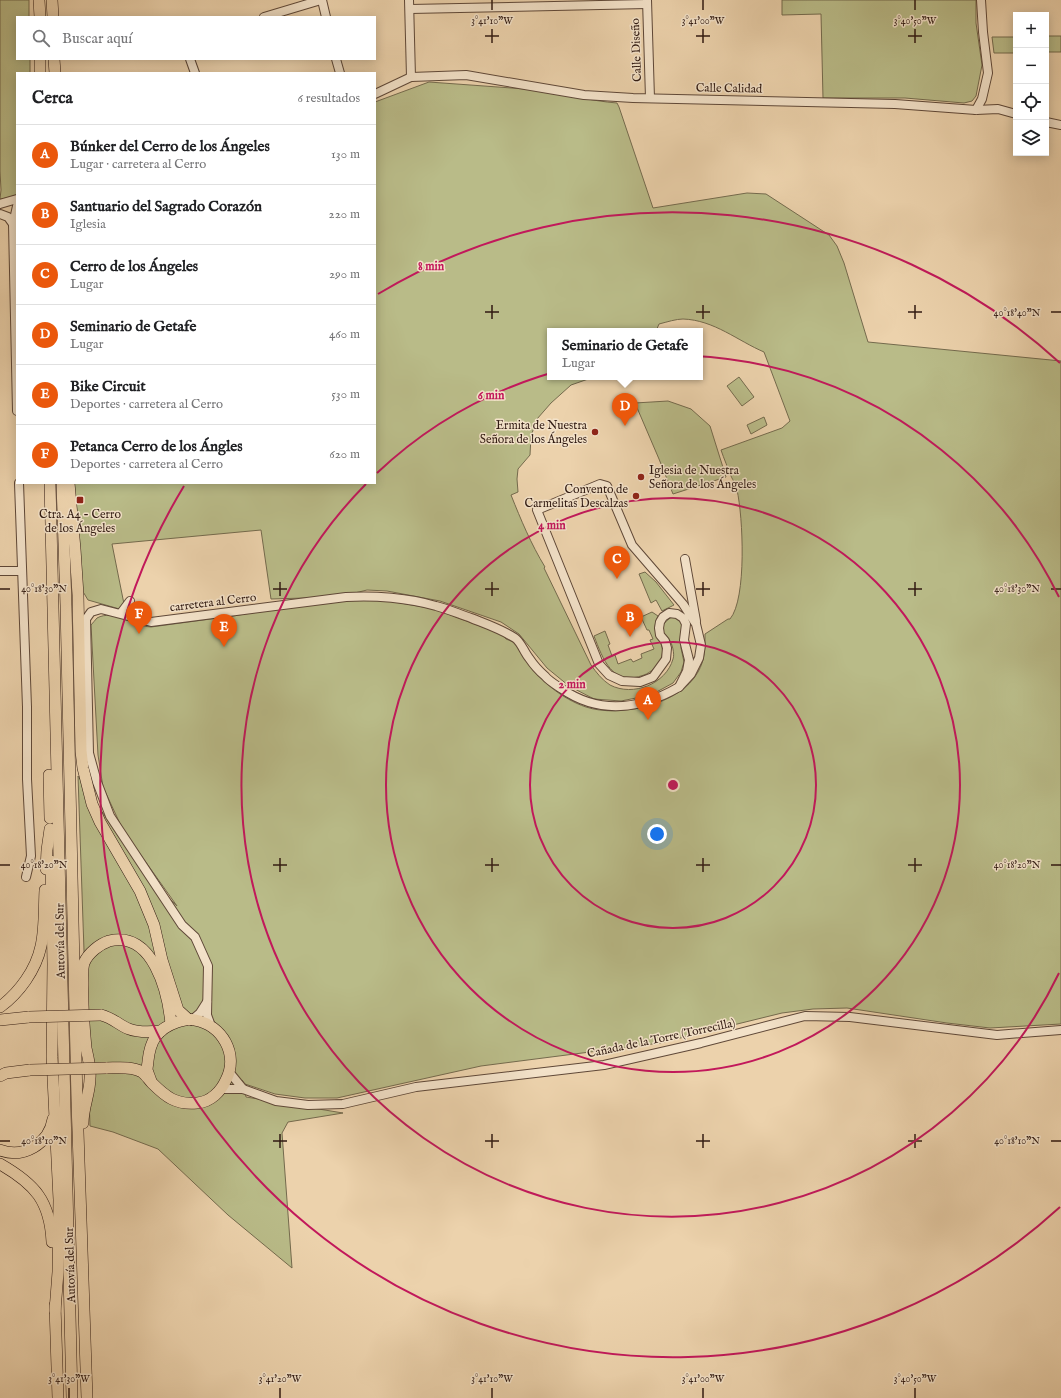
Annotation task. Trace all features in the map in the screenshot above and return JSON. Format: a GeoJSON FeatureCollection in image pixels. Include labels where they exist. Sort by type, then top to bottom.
{"type":"FeatureCollection","features":[{"type":"Feature","properties":{"kind":"highway"},"geometry":{"type":"LineString","coordinates":[[39,0],[40,16]]}},
{"type":"Feature","properties":{"kind":"highway"},"geometry":{"type":"LineString","coordinates":[[52,0],[53,16]]}},
{"type":"Feature","properties":{"kind":"highway"},"geometry":{"type":"LineString","coordinates":[[40,60],[40,72]]}},
{"type":"Feature","properties":{"kind":"highway"},"geometry":{"type":"LineString","coordinates":[[54,60],[55,72]]}},
{"type":"Feature","properties":{"kind":"highway"},"geometry":{"type":"LineString","coordinates":[[62,60],[62,72]]}},
{"type":"Feature","properties":{"kind":"highway","name":"Autovía del Sur"},"geometry":{"type":"LineString","coordinates":[[50,484],[72,1398]]}},
{"type":"Feature","properties":{"kind":"highway","name":"Autovía del Sur"},"geometry":{"type":"LineString","coordinates":[[62,484],[76,1102],[87,1398]]}},
{"type":"Feature","properties":{"kind":"highway"},"geometry":{"type":"LineString","coordinates":[[0,1071],[106,1068],[135,1070],[143,1073],[164,1095],[175,1102],[198,1103],[211,1098],[221,1089],[230,1073],[229,1048],[221,1033],[211,1026],[191,1019],[178,1010],[162,960],[154,925],[140,890],[100,822],[92,804],[83,768],[81,750],[76,549],[68,484]]}},
{"type":"Feature","properties":{"kind":"highway"},"geometry":{"type":"LineString","coordinates":[[55,697],[49,725],[53,964],[52,1057],[59,1200],[58,1272],[55,1311]]}},
{"type":"Feature","properties":{"kind":"highway"},"geometry":{"type":"LineString","coordinates":[[0,1007],[18,990],[37,961],[41,945],[47,850],[50,830]]}},
{"type":"Feature","properties":{"kind":"highway"},"geometry":{"type":"LineString","coordinates":[[82,1259],[85,1219],[83,1115],[90,1078],[82,1011],[84,962],[90,954],[97,947],[106,942],[116,940],[126,940],[143,949],[154,962],[169,1004],[171,1024]]}},
{"type":"Feature","properties":{"kind":"highway"},"geometry":{"type":"LineString","coordinates":[[0,1020],[30,1016],[101,1015],[111,1018],[130,1030],[144,1032],[161,1031]]}},
{"type":"Feature","properties":{"kind":"highway"},"geometry":{"type":"LineString","coordinates":[[151,1081],[147,1070],[150,1048],[155,1038],[161,1031],[171,1024],[191,1019]]}},
{"type":"Feature","properties":{"kind":"highway"},"geometry":{"type":"LineString","coordinates":[[0,1076],[6,1073],[30,1070]]}},
{"type":"Feature","properties":{"kind":"highway"},"geometry":{"type":"LineString","coordinates":[[0,1150],[6,1152],[21,1152],[35,1147],[49,1133],[52,1124],[54,1107]]}},
{"type":"Feature","properties":{"kind":"highway"},"geometry":{"type":"LineString","coordinates":[[0,1164],[17,1174],[35,1190],[46,1210],[51,1228],[58,1398]]}},
{"type":"Feature","properties":{"kind":"street"},"geometry":{"type":"LineString","coordinates":[[267,16],[322,0],[326,16]]}},
{"type":"Feature","properties":{"kind":"street"},"geometry":{"type":"LineString","coordinates":[[409,0],[411,77]]}},
{"type":"Feature","properties":{"kind":"street"},"geometry":{"type":"LineString","coordinates":[[976,110],[982,99],[988,73],[981,0]]}},
{"type":"Feature","properties":{"kind":"street"},"geometry":{"type":"LineString","coordinates":[[410,9],[647,2]]}},
{"type":"Feature","properties":{"kind":"street","name":"Calle Diseño"},"geometry":{"type":"LineString","coordinates":[[647,2],[650,98]]}},
{"type":"Feature","properties":{"kind":"street"},"geometry":{"type":"LineString","coordinates":[[190,60],[195,72]]}},
{"type":"Feature","properties":{"kind":"street"},"geometry":{"type":"LineString","coordinates":[[336,60],[340,72]]}},
{"type":"Feature","properties":{"kind":"street","name":"Calle Calidad"},"geometry":{"type":"LineString","coordinates":[[376,94],[411,77],[466,75],[584,95],[895,104],[976,110],[998,109],[1013,113]]}},
{"type":"Feature","properties":{"kind":"street"},"geometry":{"type":"LineString","coordinates":[[1049,123],[1061,125]]}},
{"type":"Feature","properties":{"kind":"street"},"geometry":{"type":"LineString","coordinates":[[0,204],[16,199]]}},
{"type":"Feature","properties":{"kind":"street"},"geometry":{"type":"LineString","coordinates":[[16,210],[13,224],[16,364]]}},
{"type":"Feature","properties":{"kind":"street"},"geometry":{"type":"LineString","coordinates":[[0,214],[8,217],[13,224]]}},
{"type":"Feature","properties":{"kind":"street"},"geometry":{"type":"LineString","coordinates":[[18,484],[27,707],[26,779],[31,856],[26,877]]}},
{"type":"Feature","properties":{"kind":"street"},"geometry":{"type":"LineString","coordinates":[[679,686],[689,660],[685,644],[686,624],[683,618],[677,614],[669,613],[660,622],[658,628],[660,635],[666,641],[666,659],[653,677],[640,682],[622,681],[609,675],[599,664],[537,510],[600,484],[607,486],[632,545],[683,604],[696,624]]}},
{"type":"Feature","properties":{"kind":"street"},"geometry":{"type":"LineString","coordinates":[[685,559],[696,624],[701,640]]}},
{"type":"Feature","properties":{"kind":"street"},"geometry":{"type":"LineString","coordinates":[[0,572],[21,571]]}},
{"type":"Feature","properties":{"kind":"street","name":"carretera al Cerro"},"geometry":{"type":"LineString","coordinates":[[207,1002],[208,966],[195,937],[182,924],[110,816],[97,782],[89,753],[86,618],[91,612],[101,609],[151,622],[346,597],[360,596],[398,599],[436,606],[500,628],[517,639],[529,658],[546,678],[568,693],[587,702],[602,706],[624,707],[647,702],[666,694],[679,686],[691,674],[699,658],[701,640]]}},
{"type":"Feature","properties":{"kind":"street"},"geometry":{"type":"LineString","coordinates":[[121,613],[130,601]]}},
{"type":"Feature","properties":{"kind":"street"},"geometry":{"type":"LineString","coordinates":[[686,629],[696,624]]}},
{"type":"Feature","properties":{"kind":"street"},"geometry":{"type":"LineString","coordinates":[[685,644],[692,638],[701,640]]}},
{"type":"Feature","properties":{"kind":"street"},"geometry":{"type":"LineString","coordinates":[[191,1019],[200,1012],[207,1002]]}},
{"type":"Feature","properties":{"kind":"street"},"geometry":{"type":"LineString","coordinates":[[207,1002],[207,1014],[211,1026]]}},
{"type":"Feature","properties":{"kind":"street","name":"Cañada de la Torre (Torrecilla)"},"geometry":{"type":"LineString","coordinates":[[221,1089],[243,1089],[276,1101],[308,1105],[343,1104],[416,1087],[604,1065],[701,1043],[805,1016],[850,1017],[997,1035],[1061,1030]]}},
{"type":"Feature","properties":{"kind":"street"},"geometry":{"type":"LineString","coordinates":[[230,1073],[243,1089]]}},
{"type":"Feature","properties":{"kind":"green space"},"geometry":{"type":"Polygon","coordinates":[[[0,0],[29,0],[29,16],[16,16],[16,60],[30,60],[30,72],[16,72],[16,195],[0,199],[0,0]]]}},
{"type":"Feature","properties":{"kind":"green space"},"geometry":{"type":"Polygon","coordinates":[[[782,0],[976,0],[976,23],[982,65],[976,96],[972,101],[964,103],[905,98],[823,98],[821,14],[782,15],[782,0]]]}},
{"type":"Feature","properties":{"kind":"green space"},"geometry":{"type":"Polygon","coordinates":[[[1049,36],[1061,36],[1061,52],[1049,52],[1049,36]]]}},
{"type":"Feature","properties":{"kind":"green space"},"geometry":{"type":"Polygon","coordinates":[[[992,37],[1013,37],[1013,53],[994,53],[992,37]]]}},
{"type":"Feature","properties":{"kind":"green space"},"geometry":{"type":"Polygon","coordinates":[[[429,82],[539,90],[617,103],[653,208],[747,193],[766,194],[829,235],[837,246],[844,263],[868,342],[1061,361],[1061,1024],[990,1028],[847,1008],[813,1009],[782,1013],[660,1043],[481,1066],[337,1098],[305,1098],[275,1094],[245,1084],[242,1080],[246,1097],[343,1113],[288,1122],[282,1133],[292,1268],[228,1215],[158,1149],[113,1132],[90,1126],[78,776],[140,868],[177,906],[123,830],[103,787],[98,755],[91,625],[97,618],[110,615],[151,627],[233,616],[346,597],[389,601],[435,609],[501,634],[506,639],[516,643],[522,655],[544,681],[560,694],[577,704],[600,710],[615,711],[648,706],[678,693],[689,683],[698,672],[702,663],[705,649],[705,634],[730,619],[735,609],[739,594],[741,576],[741,518],[736,486],[721,450],[782,428],[790,421],[764,352],[705,323],[683,319],[659,324],[657,328],[547,328],[547,380],[585,380],[571,385],[551,403],[537,419],[531,436],[530,455],[518,469],[518,492],[511,495],[526,532],[545,567],[544,568],[591,665],[599,676],[607,683],[629,690],[648,686],[656,681],[669,668],[674,657],[672,645],[664,634],[663,625],[672,617],[677,619],[682,624],[681,648],[684,662],[681,672],[673,683],[651,695],[621,701],[594,699],[569,686],[547,668],[519,634],[501,622],[440,601],[387,591],[367,590],[338,597],[271,599],[261,530],[112,544],[124,604],[123,610],[88,600],[82,590],[72,484],[376,484],[376,102],[429,82]]]}},
{"type":"Feature","properties":{"kind":"green space"},"geometry":{"type":"Polygon","coordinates":[[[739,377],[754,397],[742,406],[727,386],[739,377]]]}},
{"type":"Feature","properties":{"kind":"green space"},"geometry":{"type":"Polygon","coordinates":[[[668,401],[691,409],[710,426],[726,477],[673,494],[635,403],[668,401]]]}},
{"type":"Feature","properties":{"kind":"green space"},"geometry":{"type":"Polygon","coordinates":[[[764,417],[767,425],[751,434],[747,425],[764,417]]]}},
{"type":"Feature","properties":{"kind":"green space"},"geometry":{"type":"Polygon","coordinates":[[[645,572],[656,582],[674,605],[662,611],[656,600],[651,603],[639,574],[645,572]]]}},
{"type":"Feature","properties":{"kind":"green space"},"geometry":{"type":"Polygon","coordinates":[[[652,612],[658,616],[655,629],[662,648],[660,661],[654,668],[644,675],[633,678],[616,674],[605,662],[594,636],[605,631],[610,644],[608,645],[612,656],[615,655],[618,664],[631,659],[633,662],[642,658],[641,654],[654,649],[650,640],[653,639],[641,617],[652,612]]]}},
{"type":"Feature","properties":{"kind":"place","name":"Seminario de Getafe"},"geometry":{"type":"Point","coordinates":[625,426]}},
{"type":"Feature","properties":{"kind":"place","name":"Ermita de Nuestra Señora de los Ángeles"},"geometry":{"type":"Point","coordinates":[595,432]}},
{"type":"Feature","properties":{"kind":"place","name":"Iglesia de Nuestra Señora de los Ángeles"},"geometry":{"type":"Point","coordinates":[641,477]}},
{"type":"Feature","properties":{"kind":"place","name":"Convento de Carmelitas Descalzas"},"geometry":{"type":"Point","coordinates":[636,496]}},
{"type":"Feature","properties":{"kind":"place","name":"Ctra. A4 - Cerro de los Ángeles"},"geometry":{"type":"Point","coordinates":[80,500]}},
{"type":"Feature","properties":{"kind":"place","name":"Cerro de los Ángeles"},"geometry":{"type":"Point","coordinates":[617,579]}},
{"type":"Feature","properties":{"kind":"place","name":"Petanca Cerro de los Ángles"},"geometry":{"type":"Point","coordinates":[139,634]}},
{"type":"Feature","properties":{"kind":"place","name":"Santuario del Sagrado Corazón"},"geometry":{"type":"Point","coordinates":[630,637]}},
{"type":"Feature","properties":{"kind":"place","name":"Bike Circuit"},"geometry":{"type":"Point","coordinates":[224,647]}},
{"type":"Feature","properties":{"kind":"place","name":"Búnker del Cerro de los Ángeles"},"geometry":{"type":"Point","coordinates":[648,720]}}]}
